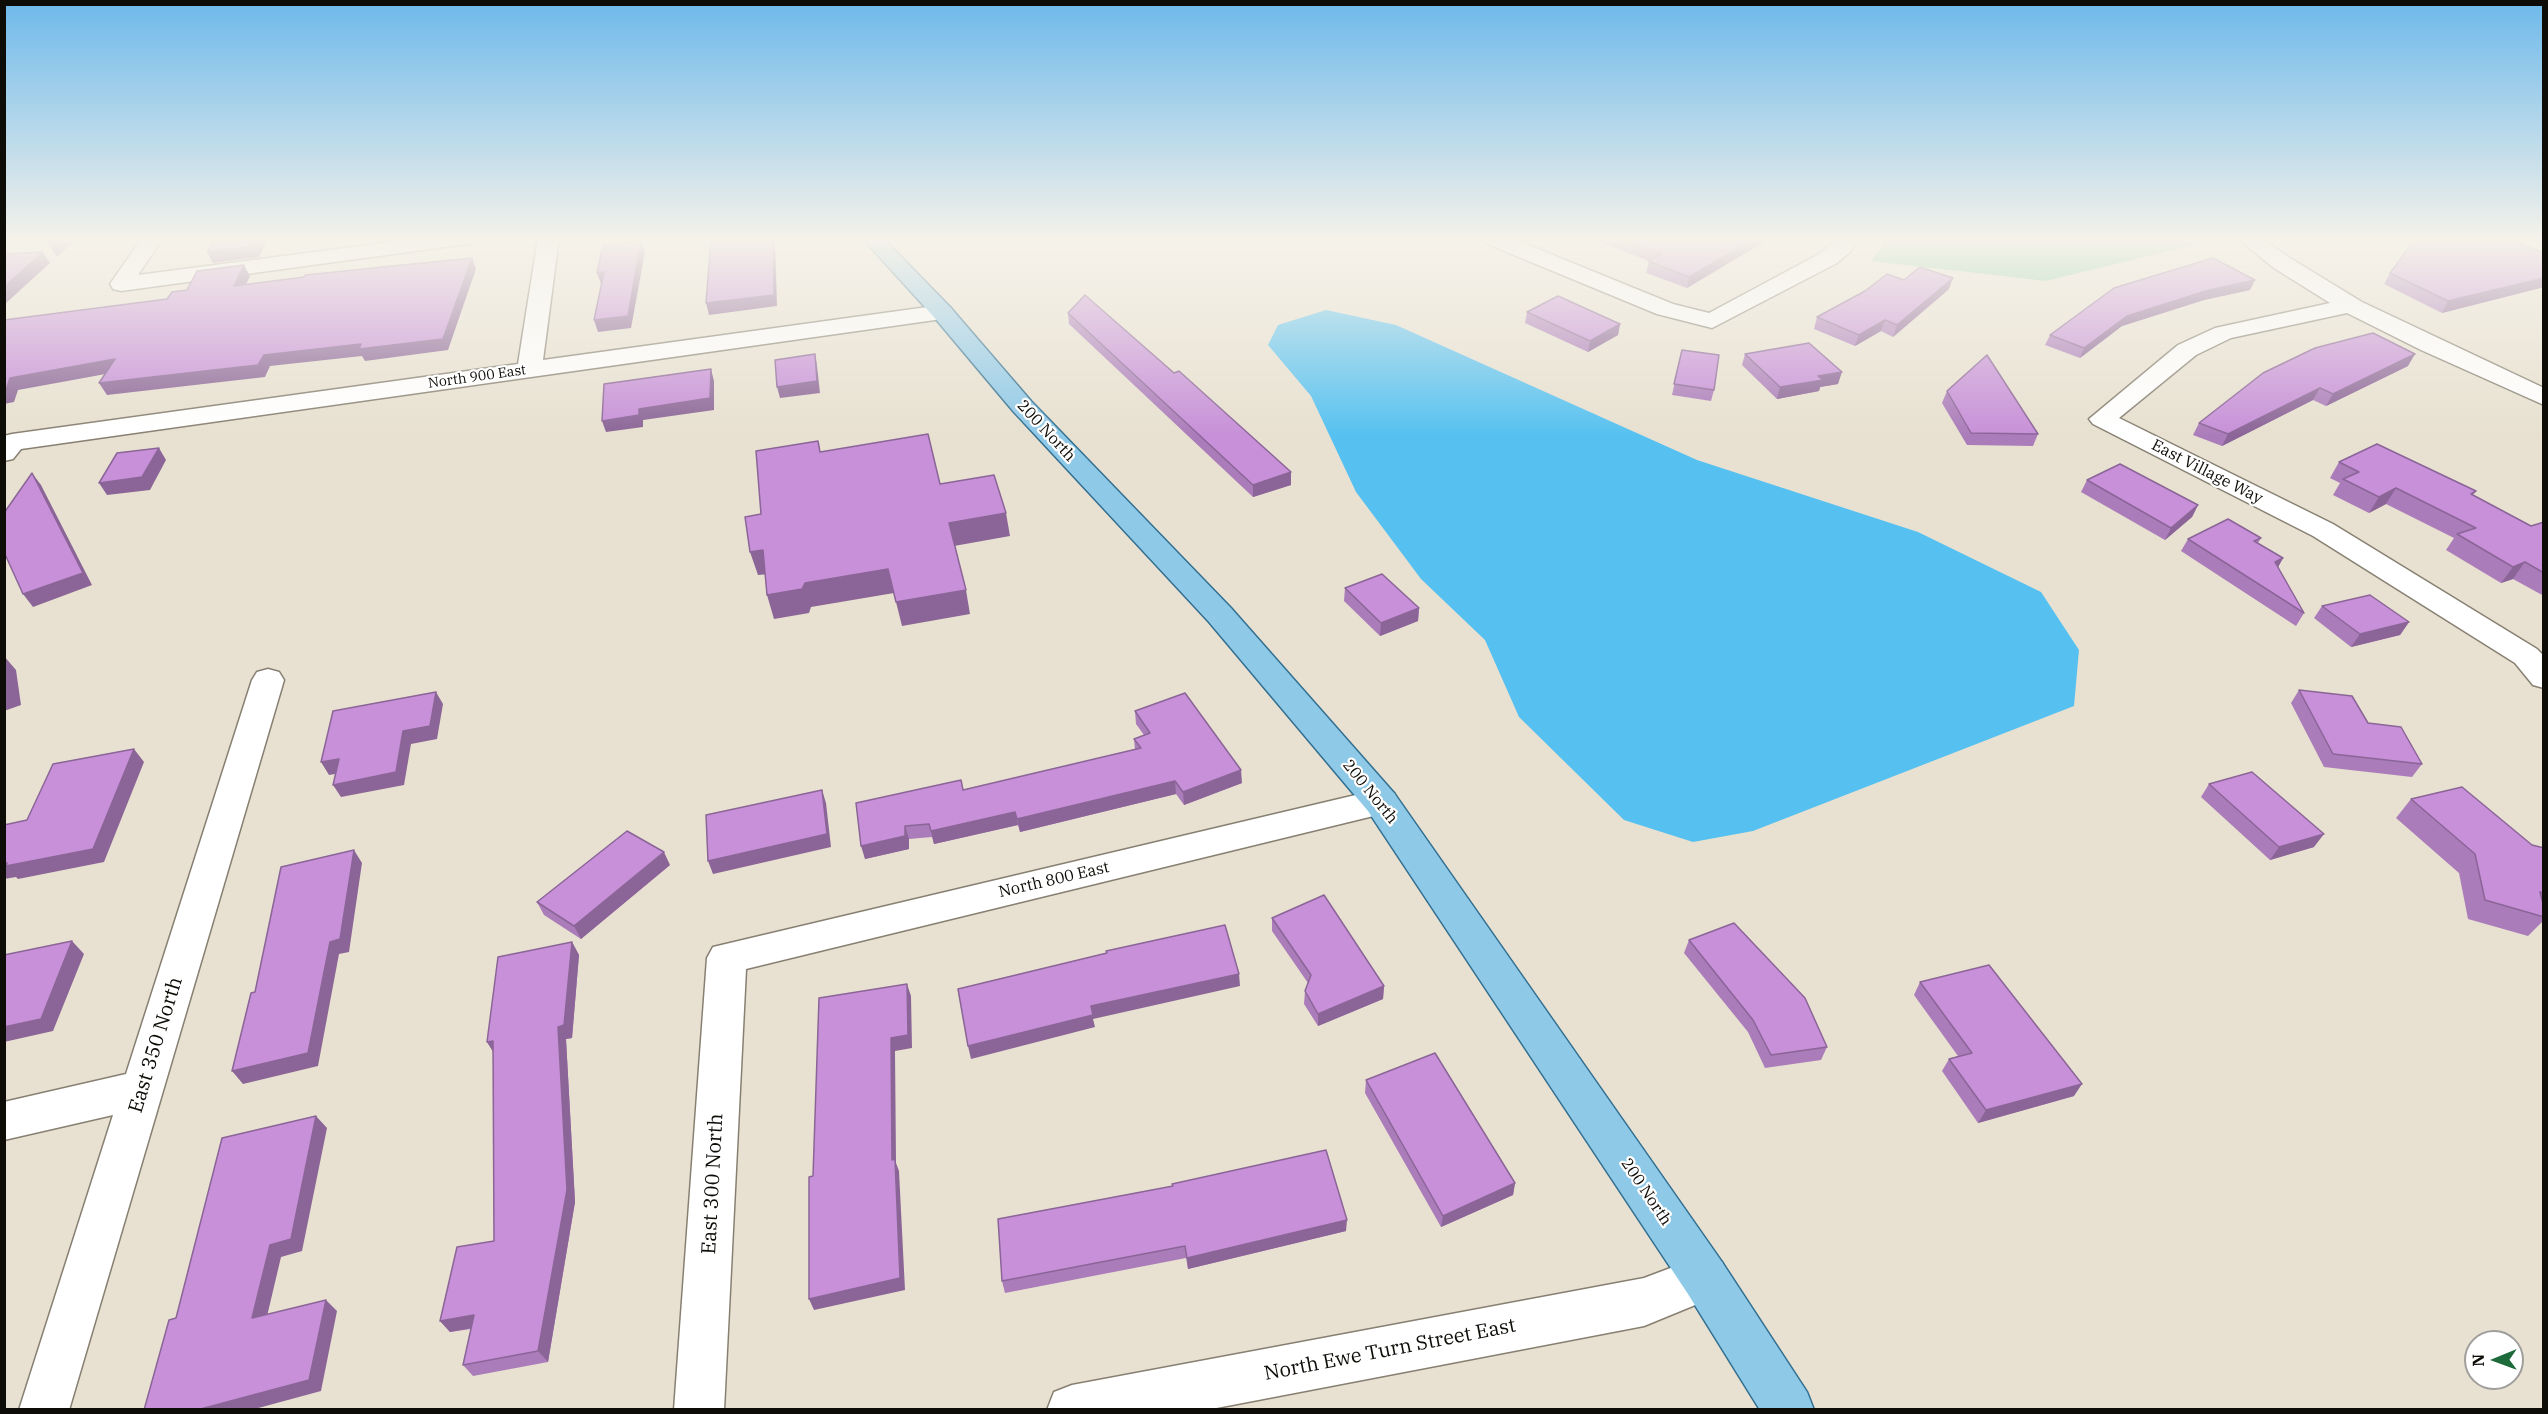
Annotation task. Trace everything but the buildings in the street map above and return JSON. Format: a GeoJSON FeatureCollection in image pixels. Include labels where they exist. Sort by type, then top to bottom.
{"type":"FeatureCollection","features":[{"type":"Feature","properties":{"kind":"main road","name":"200 North"},"geometry":{"type":"LineString","coordinates":[[934,304],[1022,406],[1220,615],[1381,802],[1705,1278],[1789,1410]]}},
{"type":"Feature","properties":{"kind":"street"},"geometry":{"type":"LineString","coordinates":[[530,369],[539,304]]}},
{"type":"Feature","properties":{"kind":"street"},"geometry":{"type":"LineString","coordinates":[[1653,304],[1712,321],[1744,304]]}},
{"type":"Feature","properties":{"kind":"street"},"geometry":{"type":"LineString","coordinates":[[2350,305],[2544,398]]}},
{"type":"Feature","properties":{"kind":"street","name":"East Village Way"},"geometry":{"type":"LineString","coordinates":[[2350,305],[2223,333],[2187,350],[2102,419],[2323,530],[2526,656],[2544,677]]}},
{"type":"Feature","properties":{"kind":"street","name":"North 900 East"},"geometry":{"type":"LineString","coordinates":[[8,447],[530,369],[942,312]]}},
{"type":"Feature","properties":{"kind":"street","name":"East 350 North"},"geometry":{"type":"LineString","coordinates":[[44,1410],[268,680]]}},
{"type":"Feature","properties":{"kind":"street","name":"North 800 East"},"geometry":{"type":"LineString","coordinates":[[727,958],[1381,802]]}},
{"type":"Feature","properties":{"kind":"street","name":"East 300 North"},"geometry":{"type":"LineString","coordinates":[[699,1410],[727,958]]}},
{"type":"Feature","properties":{"kind":"street"},"geometry":{"type":"LineString","coordinates":[[4,1121],[143,1089]]}},
{"type":"Feature","properties":{"kind":"street","name":"North Ewe Turn Street East"},"geometry":{"type":"LineString","coordinates":[[1072,1410],[1644,1302],[1705,1278]]}},
{"type":"Feature","properties":{"kind":"water"},"geometry":{"type":"Polygon","coordinates":[[[1326,310],[1396,325],[1697,460],[1918,532],[2041,592],[2079,650],[2074,706],[1753,831],[1693,842],[1624,820],[1519,717],[1485,640],[1421,579],[1356,492],[1311,396],[1268,345],[1278,325],[1326,310]]]}}]}
